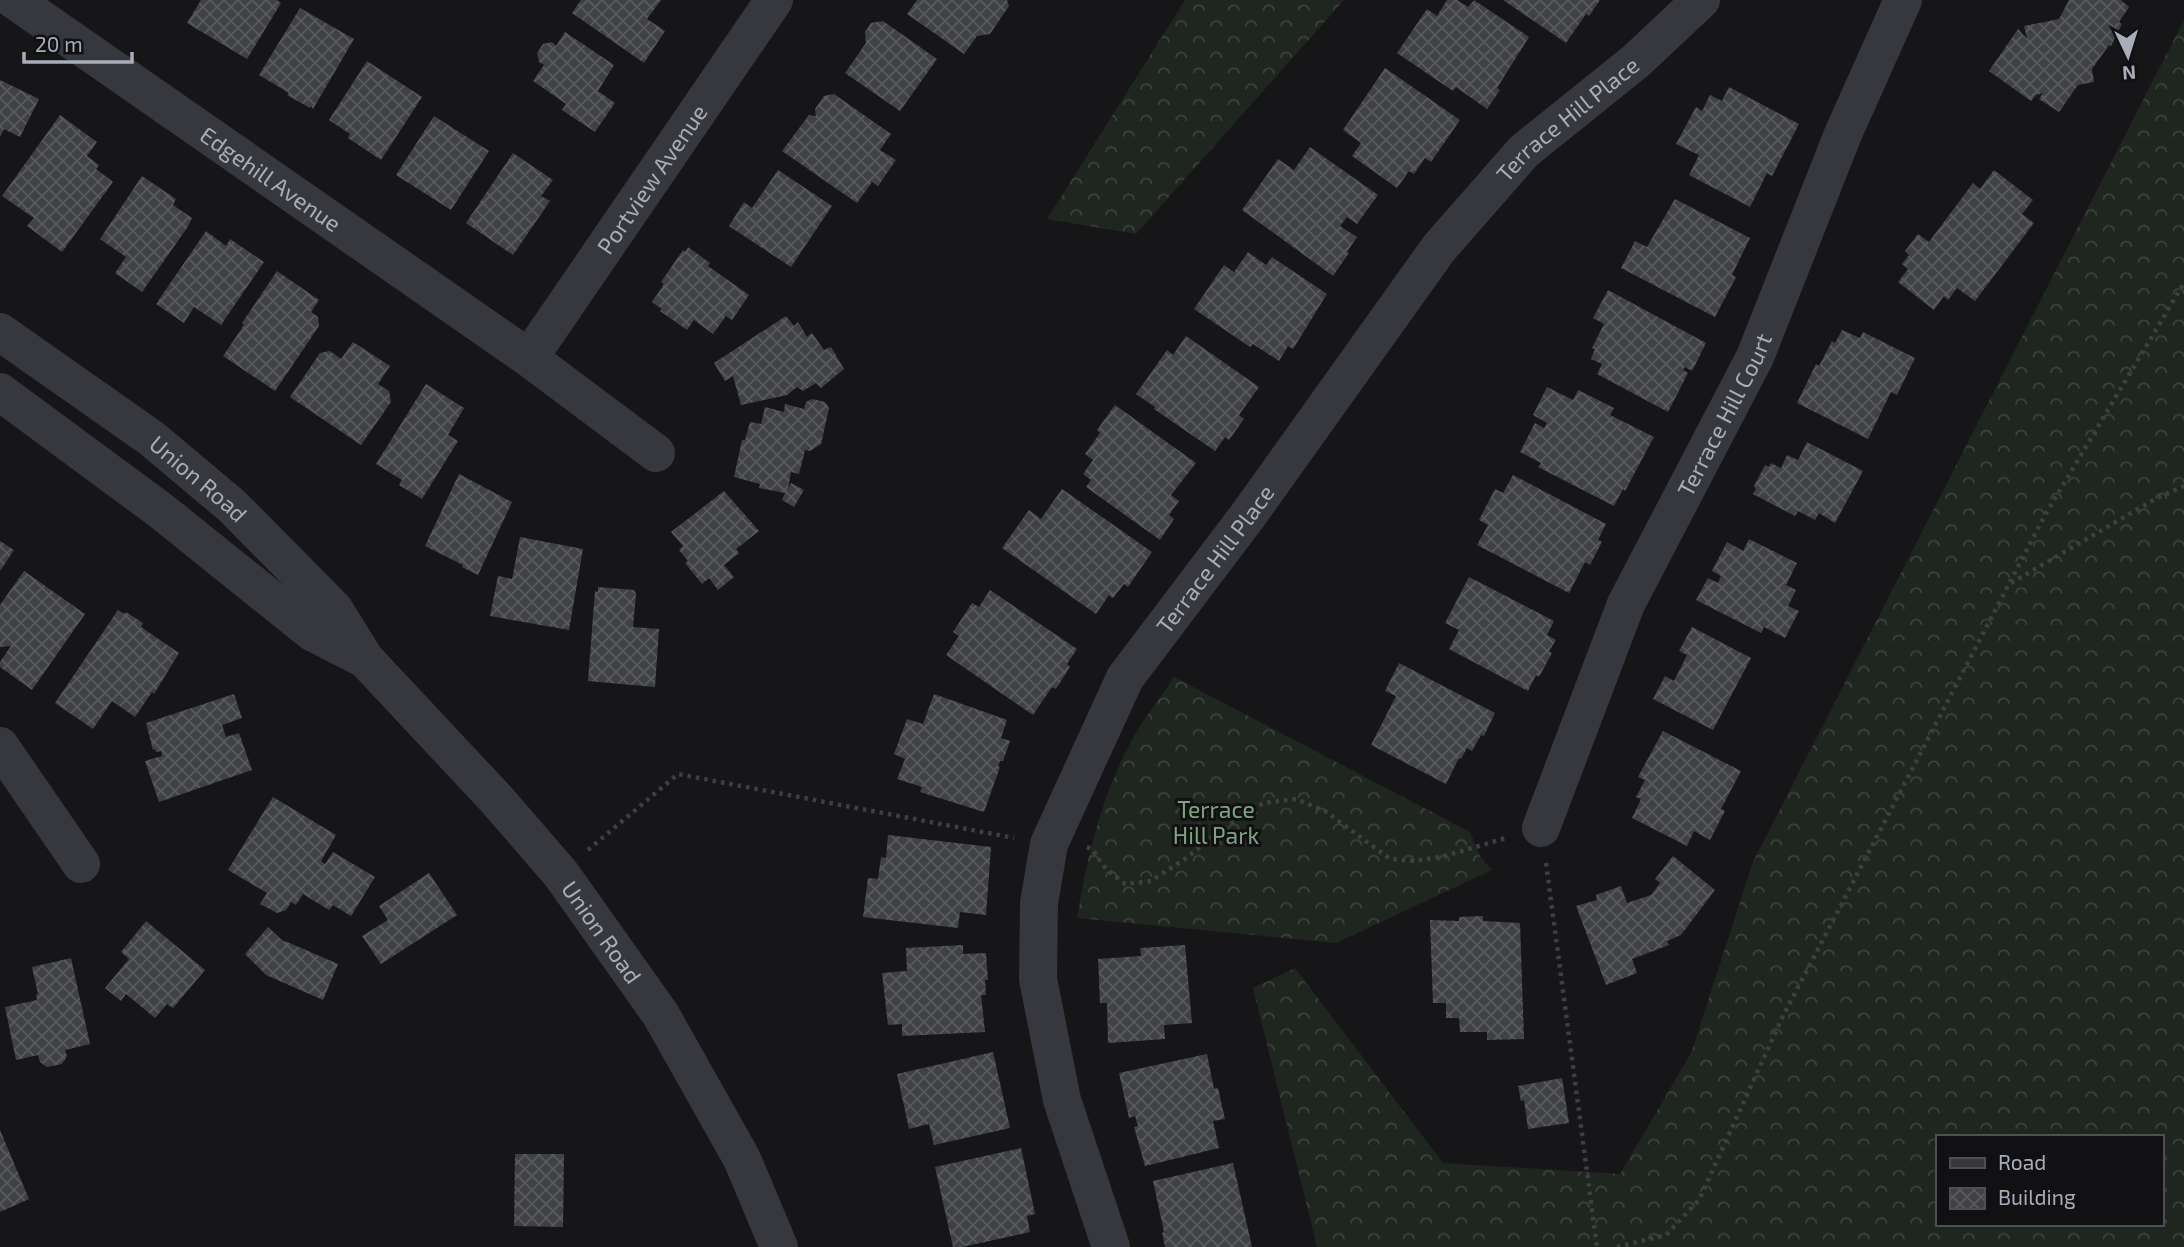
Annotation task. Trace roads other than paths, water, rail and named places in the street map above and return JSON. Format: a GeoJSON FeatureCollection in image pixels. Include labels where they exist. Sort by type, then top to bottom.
{"type":"FeatureCollection","features":[{"type":"Feature","properties":{"kind":"street","name":"Edgehill Avenue"},"geometry":{"type":"LineString","coordinates":[[14,0],[528,358],[656,453]]}},
{"type":"Feature","properties":{"kind":"street","name":"Portview Avenue"},"geometry":{"type":"LineString","coordinates":[[528,358],[774,0]]}},
{"type":"Feature","properties":{"kind":"street","name":"Terrace Hill Place"},"geometry":{"type":"LineString","coordinates":[[1111,1247],[1062,1100],[1038,979],[1039,903],[1051,840],[1125,678],[1250,514],[1438,248],[1524,151],[1636,61],[1701,0]]}},
{"type":"Feature","properties":{"kind":"street","name":"Terrace Hill Court"},"geometry":{"type":"LineString","coordinates":[[1541,828],[1626,604],[1755,357],[1843,134],[1903,0]]}},
{"type":"Feature","properties":{"kind":"street","name":"Union Road"},"geometry":{"type":"LineString","coordinates":[[0,332],[151,438],[232,506],[334,609],[365,659],[498,800],[561,874],[661,1015],[742,1159],[779,1247]]}},
{"type":"Feature","properties":{"kind":"street","name":"Union Road"},"geometry":{"type":"LineString","coordinates":[[0,392],[160,510],[312,632],[365,659]]}},
{"type":"Feature","properties":{"kind":"street"},"geometry":{"type":"LineString","coordinates":[[0,746],[81,864]]}},
{"type":"Feature","properties":{"kind":"park label","name":"Terrace Hill Park"},"geometry":{"type":"Point","coordinates":[1216,822]}}]}
